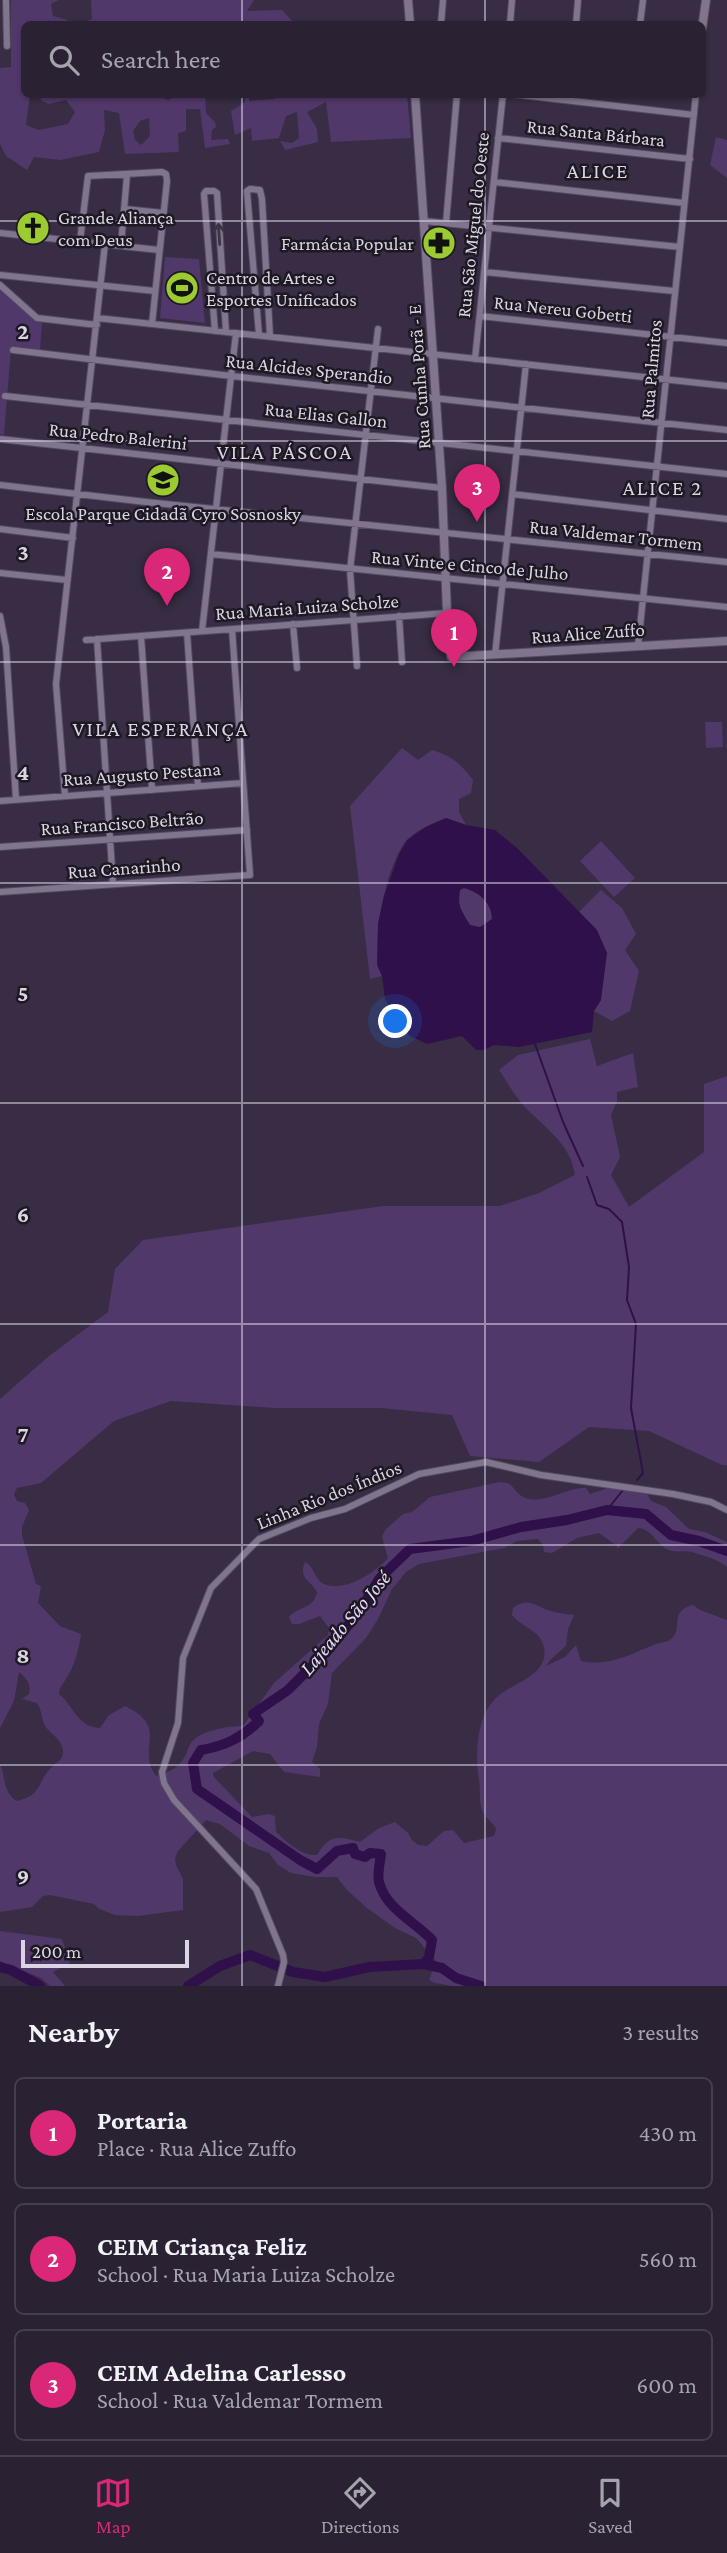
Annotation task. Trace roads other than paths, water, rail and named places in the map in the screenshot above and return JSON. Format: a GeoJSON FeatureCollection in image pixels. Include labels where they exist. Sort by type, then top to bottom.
{"type":"FeatureCollection","features":[{"type":"Feature","properties":{"kind":"street"},"geometry":{"type":"LineString","coordinates":[[6,0],[7,46]]}},
{"type":"Feature","properties":{"kind":"street"},"geometry":{"type":"LineString","coordinates":[[408,0],[410,21]]}},
{"type":"Feature","properties":{"kind":"street"},"geometry":{"type":"LineString","coordinates":[[441,21],[443,0]]}},
{"type":"Feature","properties":{"kind":"street"},"geometry":{"type":"LineString","coordinates":[[510,21],[512,0]]}},
{"type":"Feature","properties":{"kind":"street"},"geometry":{"type":"LineString","coordinates":[[576,21],[578,0]]}},
{"type":"Feature","properties":{"kind":"street"},"geometry":{"type":"LineString","coordinates":[[640,21],[643,0]]}},
{"type":"Feature","properties":{"kind":"street"},"geometry":{"type":"LineString","coordinates":[[703,21],[706,0]]}},
{"type":"Feature","properties":{"kind":"street","name":"Rua Cunha Porã - E"},"geometry":{"type":"LineString","coordinates":[[415,98],[434,355],[451,657]]}},
{"type":"Feature","properties":{"kind":"street"},"geometry":{"type":"LineString","coordinates":[[446,223],[457,98]]}},
{"type":"Feature","properties":{"kind":"street","name":"Rua São Miguel do Oeste"},"geometry":{"type":"LineString","coordinates":[[475,359],[503,98]]}},
{"type":"Feature","properties":{"kind":"street"},"geometry":{"type":"LineString","coordinates":[[547,98],[694,115]]}},
{"type":"Feature","properties":{"kind":"street","name":"Rua Palmitos"},"geometry":{"type":"LineString","coordinates":[[638,646],[695,98]]}},
{"type":"Feature","properties":{"kind":"street","name":"Rua Santa Bárbara"},"geometry":{"type":"LineString","coordinates":[[498,138],[690,159]]}},
{"type":"Feature","properties":{"kind":"street"},"geometry":{"type":"LineString","coordinates":[[80,241],[88,176],[162,172],[166,174],[152,324]]}},
{"type":"Feature","properties":{"kind":"street"},"geometry":{"type":"LineString","coordinates":[[121,246],[127,175]]}},
{"type":"Feature","properties":{"kind":"street"},"geometry":{"type":"LineString","coordinates":[[494,182],[684,204]]}},
{"type":"Feature","properties":{"kind":"street"},"geometry":{"type":"LineString","coordinates":[[259,335],[249,231],[247,191],[250,189],[260,190],[262,199],[270,336]]}},
{"type":"Feature","properties":{"kind":"street"},"geometry":{"type":"LineString","coordinates":[[215,331],[204,194],[206,191],[217,193],[226,332]]}},
{"type":"Feature","properties":{"kind":"street"},"geometry":{"type":"LineString","coordinates":[[125,209],[163,213]]}},
{"type":"Feature","properties":{"kind":"street"},"geometry":{"type":"LineString","coordinates":[[424,221],[680,247]]}},
{"type":"Feature","properties":{"kind":"street"},"geometry":{"type":"LineString","coordinates":[[0,233],[159,250]]}},
{"type":"Feature","properties":{"kind":"street"},"geometry":{"type":"LineString","coordinates":[[65,796],[55,684],[105,244]]}},
{"type":"Feature","properties":{"kind":"street"},"geometry":{"type":"LineString","coordinates":[[484,272],[674,291]]}},
{"type":"Feature","properties":{"kind":"street"},"geometry":{"type":"LineString","coordinates":[[0,275],[155,291]]}},
{"type":"Feature","properties":{"kind":"street"},"geometry":{"type":"LineString","coordinates":[[0,285],[37,317],[152,324],[727,386]]}},
{"type":"Feature","properties":{"kind":"street","name":"Rua Nereu Gobetti"},"geometry":{"type":"LineString","coordinates":[[480,316],[727,342]]}},
{"type":"Feature","properties":{"kind":"street"},"geometry":{"type":"LineString","coordinates":[[357,666],[350,570],[378,329]]}},
{"type":"Feature","properties":{"kind":"street"},"geometry":{"type":"LineString","coordinates":[[202,631],[236,333]]}},
{"type":"Feature","properties":{"kind":"street","name":"Rua Alcides Sperandio"},"geometry":{"type":"LineString","coordinates":[[13,350],[727,430]]}},
{"type":"Feature","properties":{"kind":"street"},"geometry":{"type":"LineString","coordinates":[[495,655],[526,364]]}},
{"type":"Feature","properties":{"kind":"street","name":"Rua Elias Gallon"},"geometry":{"type":"LineString","coordinates":[[5,396],[727,474]]}},
{"type":"Feature","properties":{"kind":"street","name":"Rua Pedro Balerini"},"geometry":{"type":"LineString","coordinates":[[0,439],[442,488]]}},
{"type":"Feature","properties":{"kind":"street","name":"Rua Valdemar Tormem"},"geometry":{"type":"LineString","coordinates":[[0,485],[727,562]]}},
{"type":"Feature","properties":{"kind":"street"},"geometry":{"type":"LineString","coordinates":[[512,494],[727,519]]}},
{"type":"Feature","properties":{"kind":"street"},"geometry":{"type":"LineString","coordinates":[[0,529],[73,538]]}},
{"type":"Feature","properties":{"kind":"street","name":"Rua Vinte e Cinco de Julho"},"geometry":{"type":"LineString","coordinates":[[211,554],[727,607]]}},
{"type":"Feature","properties":{"kind":"street"},"geometry":{"type":"LineString","coordinates":[[0,573],[67,580]]}},
{"type":"Feature","properties":{"kind":"street","name":"Rua Maria Luiza Scholze"},"geometry":{"type":"LineString","coordinates":[[86,640],[447,612]]}},
{"type":"Feature","properties":{"kind":"street"},"geometry":{"type":"LineString","coordinates":[[0,616],[6,647],[16,799]]}},
{"type":"Feature","properties":{"kind":"street"},"geometry":{"type":"LineString","coordinates":[[399,616],[402,662]]}},
{"type":"Feature","properties":{"kind":"street"},"geometry":{"type":"LineString","coordinates":[[293,624],[298,668]]}},
{"type":"Feature","properties":{"kind":"street"},"geometry":{"type":"LineString","coordinates":[[232,629],[247,830]]}},
{"type":"Feature","properties":{"kind":"street"},"geometry":{"type":"LineString","coordinates":[[187,632],[198,786]]}},
{"type":"Feature","properties":{"kind":"street"},"geometry":{"type":"LineString","coordinates":[[141,636],[152,790]]}},
{"type":"Feature","properties":{"kind":"street"},"geometry":{"type":"LineString","coordinates":[[97,639],[113,884]]}},
{"type":"Feature","properties":{"kind":"street","name":"Rua Alice Zuffo"},"geometry":{"type":"LineString","coordinates":[[451,657],[727,641]]}},
{"type":"Feature","properties":{"kind":"street","name":"Rua Augusto Pestana"},"geometry":{"type":"LineString","coordinates":[[0,801],[243,783]]}},
{"type":"Feature","properties":{"kind":"street","name":"Rua Francisco Beltrão"},"geometry":{"type":"LineString","coordinates":[[0,847],[247,830]]}},
{"type":"Feature","properties":{"kind":"street","name":"Rua Canarinho"},"geometry":{"type":"LineString","coordinates":[[0,892],[250,874],[247,830]]}},
{"type":"Feature","properties":{"kind":"street","name":"Linha Rio dos Índios"},"geometry":{"type":"LineString","coordinates":[[278,1983],[284,1962],[280,1944],[256,1889],[174,1800],[164,1783],[162,1772],[178,1723],[183,1658],[211,1588],[259,1539],[311,1518],[345,1509],[419,1474],[485,1462],[541,1475],[673,1494],[711,1502],[727,1510]]}},
{"type":"Feature","properties":{"kind":"waterway"},"geometry":{"type":"LineString","coordinates":[[535,1044],[563,1122],[583,1166]]}},
{"type":"Feature","properties":{"kind":"waterway"},"geometry":{"type":"LineString","coordinates":[[587,1177],[597,1205],[609,1209],[622,1222],[629,1267],[627,1300],[636,1324],[631,1408],[643,1473],[637,1480]]}},
{"type":"Feature","properties":{"kind":"waterway"},"geometry":{"type":"LineString","coordinates":[[607,1510],[623,1490]]}},
{"type":"Feature","properties":{"kind":"waterway","name":"Lajeado São José"},"geometry":{"type":"LineString","coordinates":[[424,1964],[429,1957],[432,1940],[388,1900],[378,1876],[381,1854],[370,1853],[365,1857],[355,1854],[353,1848],[337,1851],[317,1869],[300,1860],[197,1789],[193,1763],[201,1750],[232,1740],[259,1721],[253,1714],[288,1690],[328,1650],[359,1612],[379,1579],[410,1549],[471,1541],[521,1527],[607,1510],[646,1514],[671,1535],[727,1551]]}},
{"type":"Feature","properties":{"kind":"waterway"},"geometry":{"type":"LineString","coordinates":[[188,1986],[220,1966],[250,1955],[293,1972],[325,1977],[369,1967],[424,1964],[442,1968],[456,1978],[481,1986]]}},
{"type":"Feature","properties":{"kind":"waterway"},"geometry":{"type":"LineString","coordinates":[[0,1967],[40,1986]]}},
{"type":"Feature","properties":{"kind":"place","name":"Grande Aliança com Deus"},"geometry":{"type":"Point","coordinates":[33,228]}},
{"type":"Feature","properties":{"kind":"place","name":"Farmácia Popular"},"geometry":{"type":"Point","coordinates":[439,243]}},
{"type":"Feature","properties":{"kind":"place","name":"Centro de Artes e Esportes Unificados"},"geometry":{"type":"Point","coordinates":[182,288]}},
{"type":"Feature","properties":{"kind":"place","name":"Escola Parque Cidadã Cyro Sosnosky"},"geometry":{"type":"Point","coordinates":[163,480]}},
{"type":"Feature","properties":{"kind":"place","name":"CEIM Adelina Carlesso"},"geometry":{"type":"Point","coordinates":[477,522]}},
{"type":"Feature","properties":{"kind":"place","name":"CEIM Criança Feliz"},"geometry":{"type":"Point","coordinates":[167,606]}},
{"type":"Feature","properties":{"kind":"place","name":"Portaria"},"geometry":{"type":"Point","coordinates":[454,667]}},
{"type":"Feature","properties":{"kind":"district","name":"ALICE"},"geometry":{"type":"Point","coordinates":[598,171]}},
{"type":"Feature","properties":{"kind":"district","name":"VILA PÁSCOA"},"geometry":{"type":"Point","coordinates":[285,452]}},
{"type":"Feature","properties":{"kind":"district","name":"ALICE 2"},"geometry":{"type":"Point","coordinates":[663,488]}},
{"type":"Feature","properties":{"kind":"district","name":"VILA ESPERANÇA"},"geometry":{"type":"Point","coordinates":[161,729]}}]}
